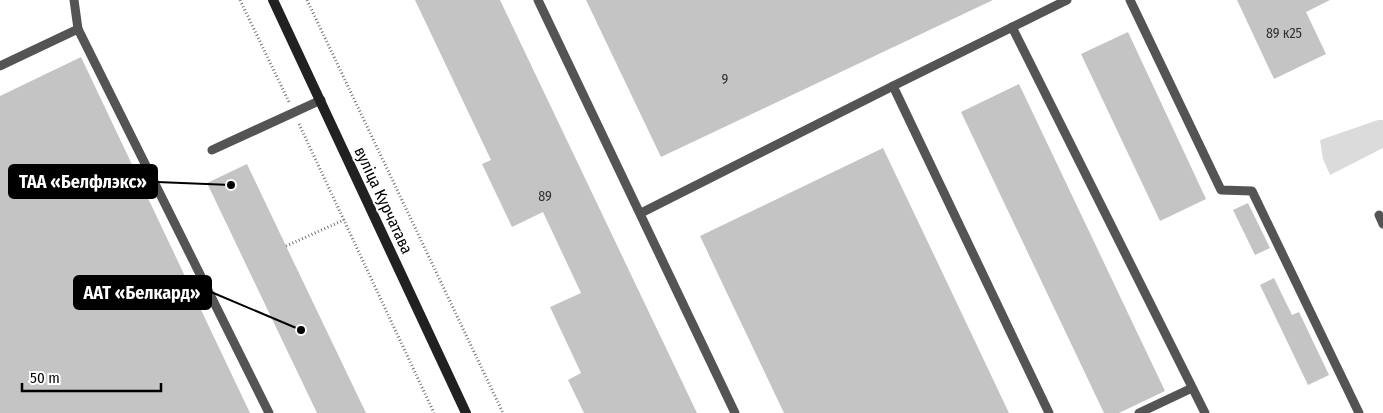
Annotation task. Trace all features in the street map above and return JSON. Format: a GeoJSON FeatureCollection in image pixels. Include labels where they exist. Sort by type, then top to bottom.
{"type":"FeatureCollection","features":[{"type":"Feature","properties":{"kind":"main road","name":"вуліца Курчатава"},"geometry":{"type":"LineString","coordinates":[[273,0],[466,413]]}},
{"type":"Feature","properties":{"kind":"lane"},"geometry":{"type":"LineString","coordinates":[[74,0],[78,29],[269,413]]}},
{"type":"Feature","properties":{"kind":"lane"},"geometry":{"type":"LineString","coordinates":[[538,0],[735,413]]}},
{"type":"Feature","properties":{"kind":"lane"},"geometry":{"type":"LineString","coordinates":[[641,213],[1067,0]]}},
{"type":"Feature","properties":{"kind":"lane"},"geometry":{"type":"LineString","coordinates":[[1130,0],[1221,190],[1252,191],[1359,413]]}},
{"type":"Feature","properties":{"kind":"lane"},"geometry":{"type":"LineString","coordinates":[[1012,27],[1205,413]]}},
{"type":"Feature","properties":{"kind":"lane"},"geometry":{"type":"LineString","coordinates":[[0,66],[78,29]]}},
{"type":"Feature","properties":{"kind":"lane"},"geometry":{"type":"LineString","coordinates":[[893,86],[1049,413]]}},
{"type":"Feature","properties":{"kind":"lane"},"geometry":{"type":"LineString","coordinates":[[212,150],[320,100]]}},
{"type":"Feature","properties":{"kind":"lane"},"geometry":{"type":"LineString","coordinates":[[1139,413],[1192,388]]}},
{"type":"Feature","properties":{"kind":"path"},"geometry":{"type":"LineString","coordinates":[[240,0],[434,413]]}},
{"type":"Feature","properties":{"kind":"path"},"geometry":{"type":"LineString","coordinates":[[307,0],[503,413]]}},
{"type":"Feature","properties":{"kind":"path"},"geometry":{"type":"LineString","coordinates":[[286,246],[344,220]]}},
{"type":"Feature","properties":{"kind":"shaded area"},"geometry":{"type":"Polygon","coordinates":[[[1378,120],[1383,120],[1383,148],[1330,175],[1323,159],[1320,140],[1378,120]]]}},
{"type":"Feature","properties":{"kind":"building"},"geometry":{"type":"Polygon","coordinates":[[[415,0],[500,0],[697,413],[584,413],[568,380],[581,373],[550,307],[581,293],[543,212],[512,227],[482,164],[491,160],[415,0]]]}},
{"type":"Feature","properties":{"kind":"building"},"geometry":{"type":"Polygon","coordinates":[[[586,0],[993,0],[661,157],[586,0]]]}},
{"type":"Feature","properties":{"kind":"building"},"geometry":{"type":"Polygon","coordinates":[[[1237,0],[1330,0],[1306,12],[1326,54],[1274,79],[1237,0]]]}},
{"type":"Feature","properties":{"kind":"building"},"geometry":{"type":"Polygon","coordinates":[[[1128,32],[1206,199],[1160,221],[1081,54],[1128,32]]]}},
{"type":"Feature","properties":{"kind":"building"},"geometry":{"type":"Polygon","coordinates":[[[81,57],[250,413],[0,413],[0,96],[81,57]]]}},
{"type":"Feature","properties":{"kind":"building"},"geometry":{"type":"Polygon","coordinates":[[[1019,84],[1165,391],[1119,413],[1104,413],[961,112],[1019,84]]]}},
{"type":"Feature","properties":{"kind":"building"},"geometry":{"type":"Polygon","coordinates":[[[883,148],[1009,413],[784,413],[725,289],[700,236],[883,148]]]}},
{"type":"Feature","properties":{"kind":"building"},"geometry":{"type":"Polygon","coordinates":[[[247,164],[366,413],[317,413],[207,183],[247,164]]]}},
{"type":"Feature","properties":{"kind":"building"},"geometry":{"type":"Polygon","coordinates":[[[1248,203],[1270,248],[1255,255],[1233,210],[1248,203]]]}},
{"type":"Feature","properties":{"kind":"building"},"geometry":{"type":"Polygon","coordinates":[[[1274,278],[1292,315],[1299,312],[1329,375],[1308,385],[1260,285],[1274,278]]]}},
{"type":"Feature","properties":{"kind":"place","name":"ТАА «Белфлэкс»"},"geometry":{"type":"Point","coordinates":[231,185]}},
{"type":"Feature","properties":{"kind":"place","name":"ААТ «Белкард»"},"geometry":{"type":"Point","coordinates":[301,330]}}]}
